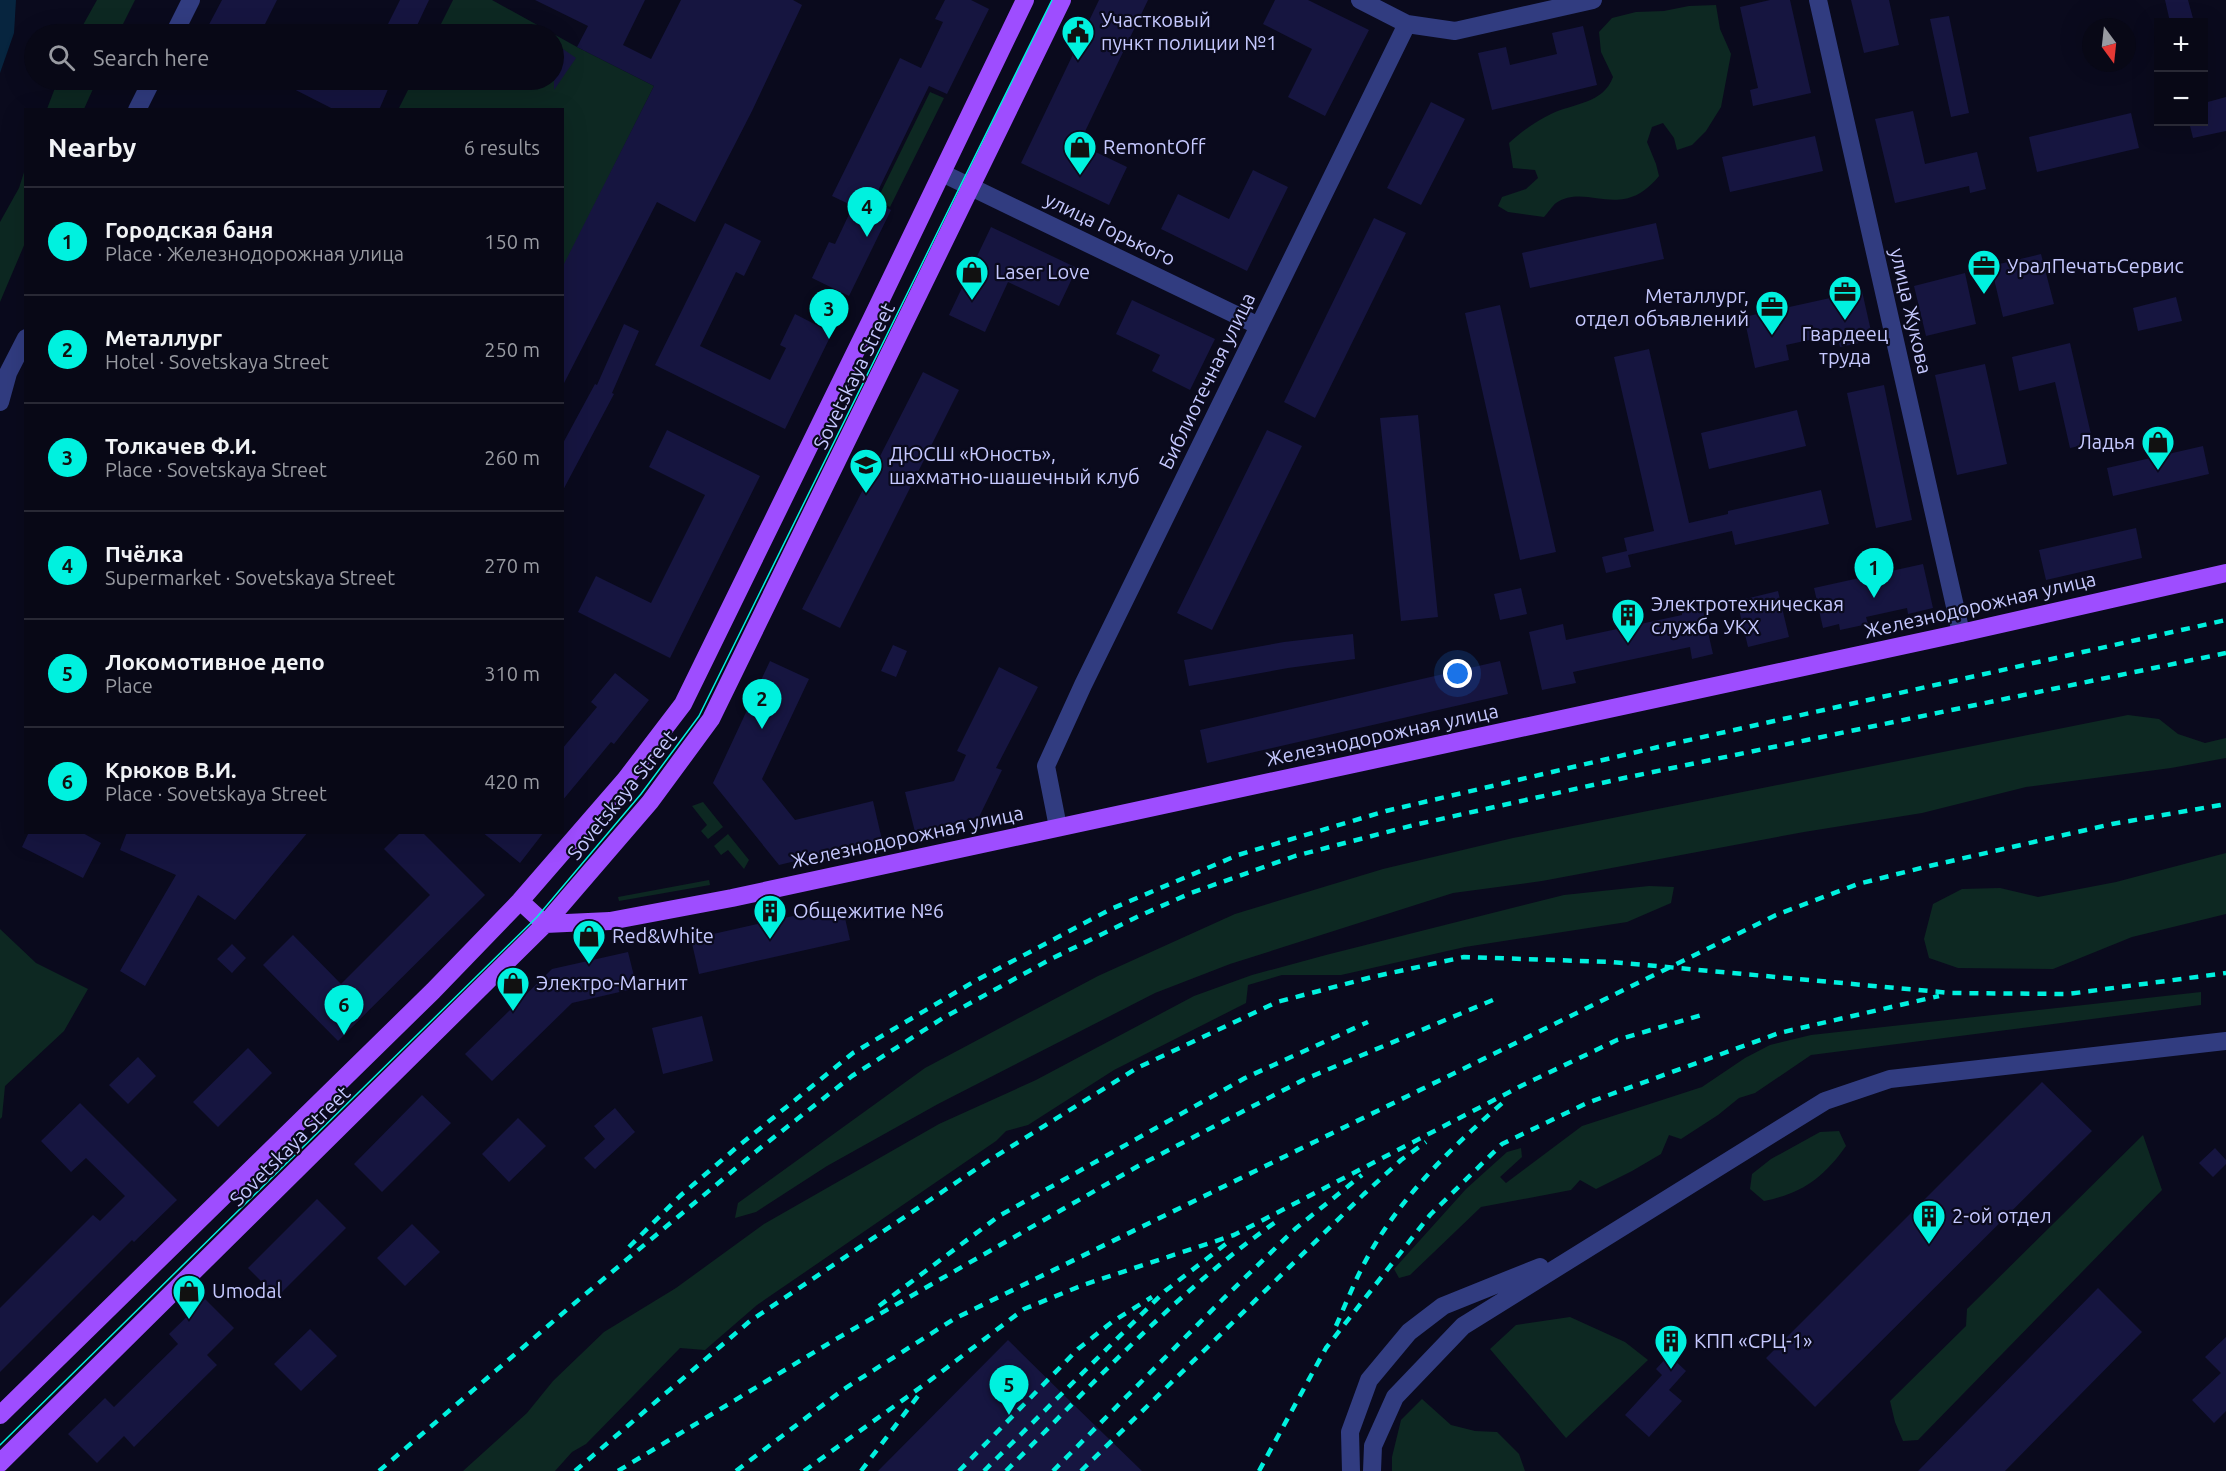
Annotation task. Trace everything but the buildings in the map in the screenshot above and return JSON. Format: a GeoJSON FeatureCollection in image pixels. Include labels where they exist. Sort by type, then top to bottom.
{"type":"FeatureCollection","features":[{"type":"Feature","properties":{"kind":"main road","name":"Sovetskaya Street"},"geometry":{"type":"LineString","coordinates":[[0,1415],[433,991],[520,901],[625,780],[683,704],[1025,0]]}},
{"type":"Feature","properties":{"kind":"main road","name":"Sovetskaya Street"},"geometry":{"type":"LineString","coordinates":[[0,1463],[545,924],[650,802],[711,719],[1062,0]]}},
{"type":"Feature","properties":{"kind":"main road","name":"Железнодорожная улица"},"geometry":{"type":"LineString","coordinates":[[545,924],[620,920],[1961,633],[2226,573]]}},
{"type":"Feature","properties":{"kind":"main road"},"geometry":{"type":"LineString","coordinates":[[520,901],[545,924]]}},
{"type":"Feature","properties":{"kind":"street"},"geometry":{"type":"LineString","coordinates":[[179,24],[190,0]]}},
{"type":"Feature","properties":{"kind":"street"},"geometry":{"type":"LineString","coordinates":[[1360,0],[1407,24],[1455,31],[1593,0]]}},
{"type":"Feature","properties":{"kind":"street","name":"улица Жукова"},"geometry":{"type":"LineString","coordinates":[[1818,0],[1961,633]]}},
{"type":"Feature","properties":{"kind":"street","name":"Библиотечная улица"},"geometry":{"type":"LineString","coordinates":[[1058,827],[1046,766],[1083,685],[1407,24]]}},
{"type":"Feature","properties":{"kind":"street"},"geometry":{"type":"LineString","coordinates":[[138,108],[147,90]]}},
{"type":"Feature","properties":{"kind":"street","name":"улица Горького"},"geometry":{"type":"LineString","coordinates":[[942,173],[1259,326]]}},
{"type":"Feature","properties":{"kind":"street"},"geometry":{"type":"LineString","coordinates":[[0,402],[8,373],[24,342]]}},
{"type":"Feature","properties":{"kind":"street"},"geometry":{"type":"LineString","coordinates":[[1372,1471],[1373,1446],[1395,1397],[1463,1326],[1825,1101],[1890,1079],[2226,1041]]}},
{"type":"Feature","properties":{"kind":"street"},"geometry":{"type":"LineString","coordinates":[[1351,1471],[1350,1432],[1369,1380],[1409,1332],[1443,1306],[1581,1251]]}},
{"type":"Feature","properties":{"kind":"green space"},"geometry":{"type":"Polygon","coordinates":[[[97,0],[135,0],[123,24],[84,24],[97,0]]]}},
{"type":"Feature","properties":{"kind":"green space"},"geometry":{"type":"Polygon","coordinates":[[[453,0],[492,0],[535,24],[441,24],[453,0]]]}},
{"type":"Feature","properties":{"kind":"green space"},"geometry":{"type":"Polygon","coordinates":[[[1716,5],[1720,29],[1731,54],[1721,107],[1706,131],[1692,145],[1677,150],[1674,138],[1663,123],[1652,127],[1647,142],[1659,176],[1645,190],[1618,200],[1568,198],[1556,203],[1544,217],[1508,212],[1498,206],[1502,197],[1526,189],[1538,178],[1535,170],[1513,168],[1509,143],[1540,120],[1560,110],[1595,98],[1608,86],[1613,77],[1601,52],[1599,32],[1612,18],[1636,12],[1716,5]]]}},
{"type":"Feature","properties":{"kind":"green space"},"geometry":{"type":"Polygon","coordinates":[[[564,40],[654,86],[564,266],[564,108],[399,108],[408,90],[564,90],[564,40]]]}},
{"type":"Feature","properties":{"kind":"green space"},"geometry":{"type":"Polygon","coordinates":[[[54,90],[93,90],[84,108],[47,108],[54,90]]]}},
{"type":"Feature","properties":{"kind":"green space"},"geometry":{"type":"Polygon","coordinates":[[[930,92],[944,98],[890,207],[877,200],[930,92]]]}},
{"type":"Feature","properties":{"kind":"green space"},"geometry":{"type":"Polygon","coordinates":[[[24,172],[24,245],[0,302],[0,222],[19,188],[24,172]]]}},
{"type":"Feature","properties":{"kind":"green space"},"geometry":{"type":"Polygon","coordinates":[[[2128,715],[2159,719],[2178,734],[2205,743],[2226,738],[2226,758],[2171,768],[2026,787],[1922,813],[1804,832],[1542,881],[1453,893],[1230,964],[1155,993],[938,1104],[827,1166],[756,1212],[735,1218],[738,1203],[925,1068],[1098,976],[1235,914],[1383,869],[1513,838],[2128,715]]]}},
{"type":"Feature","properties":{"kind":"green space"},"geometry":{"type":"Polygon","coordinates":[[[703,802],[723,827],[708,839],[701,831],[707,825],[692,806],[703,802]]]}},
{"type":"Feature","properties":{"kind":"green space"},"geometry":{"type":"Polygon","coordinates":[[[728,834],[749,860],[744,869],[728,850],[721,855],[714,846],[728,834]]]}},
{"type":"Feature","properties":{"kind":"green space"},"geometry":{"type":"Polygon","coordinates":[[[2226,853],[2226,914],[2132,937],[2053,969],[1958,968],[1929,958],[1924,939],[1933,904],[1962,889],[2000,888],[2038,897],[2116,882],[2226,853]]]}},
{"type":"Feature","properties":{"kind":"green space"},"geometry":{"type":"Polygon","coordinates":[[[709,880],[710,885],[619,901],[618,897],[709,880]]]}},
{"type":"Feature","properties":{"kind":"green space"},"geometry":{"type":"Polygon","coordinates":[[[1649,886],[1674,887],[1671,903],[1627,922],[1465,947],[1341,975],[1282,975],[1248,985],[1246,1003],[1114,1070],[1028,1125],[1006,1131],[996,1141],[757,1305],[705,1350],[680,1348],[586,1444],[572,1452],[555,1471],[463,1471],[527,1413],[553,1381],[604,1332],[676,1288],[764,1224],[939,1124],[1036,1080],[1194,996],[1252,975],[1564,895],[1649,886]]]}},
{"type":"Feature","properties":{"kind":"green space"},"geometry":{"type":"Polygon","coordinates":[[[0,929],[36,963],[88,989],[64,1031],[5,1086],[0,1119],[0,929]]]}},
{"type":"Feature","properties":{"kind":"green space"},"geometry":{"type":"Polygon","coordinates":[[[2201,992],[2201,1005],[1811,1055],[1755,1093],[1739,1098],[1681,1139],[1669,1135],[1661,1154],[1632,1171],[1596,1189],[1580,1180],[1571,1190],[1481,1207],[1410,1275],[1399,1278],[1394,1269],[1466,1189],[1507,1152],[1521,1148],[1522,1157],[1500,1177],[1506,1183],[1582,1126],[1702,1087],[1745,1058],[1770,1045],[1811,1035],[2201,992]]]}},
{"type":"Feature","properties":{"kind":"green space"},"geometry":{"type":"Polygon","coordinates":[[[1839,1131],[1846,1146],[1829,1167],[1801,1189],[1764,1201],[1750,1189],[1752,1174],[1771,1159],[1820,1132],[1839,1131]]]}},
{"type":"Feature","properties":{"kind":"green space"},"geometry":{"type":"Polygon","coordinates":[[[2143,1135],[2162,1190],[1918,1440],[1903,1441],[1890,1401],[1966,1326],[1967,1309],[2143,1135]]]}},
{"type":"Feature","properties":{"kind":"green space"},"geometry":{"type":"Polygon","coordinates":[[[1570,1317],[1625,1342],[1648,1360],[1566,1438],[1490,1349],[1516,1325],[1570,1317]]]}},
{"type":"Feature","properties":{"kind":"green space"},"geometry":{"type":"Polygon","coordinates":[[[1422,1399],[1451,1425],[1475,1431],[1497,1432],[1519,1454],[1525,1471],[1392,1471],[1392,1457],[1401,1420],[1422,1399]]]}},
{"type":"Feature","properties":{"kind":"water"},"geometry":{"type":"Polygon","coordinates":[[[0,0],[16,0],[14,33],[0,73],[0,0]]]}},
{"type":"Feature","properties":{"kind":"tram line"},"geometry":{"type":"LineString","coordinates":[[0,1445],[537,917],[641,794],[699,716],[1052,0]]}},
{"type":"Feature","properties":{"kind":"railway"},"geometry":{"type":"LineString","coordinates":[[629,1247],[680,1196],[853,1053],[975,981],[1111,909],[1238,855],[1386,811],[1658,747],[2226,620]]}},
{"type":"Feature","properties":{"kind":"railway"},"geometry":{"type":"LineString","coordinates":[[379,1471],[759,1149],[852,1076],[943,1018],[1051,959],[1139,916],[1191,893],[1295,856],[1414,825],[1624,778],[2226,653]]}},
{"type":"Feature","properties":{"kind":"railway"},"geometry":{"type":"LineString","coordinates":[[736,1471],[844,1389],[954,1319],[1776,915],[1858,884],[1925,867],[2112,824],[2226,804]]}},
{"type":"Feature","properties":{"kind":"railway"},"geometry":{"type":"LineString","coordinates":[[575,1471],[750,1321],[988,1161],[1137,1068],[1277,1002],[1372,977],[1464,957],[1612,962],[1951,993],[2068,994],[2226,973]]}},
{"type":"Feature","properties":{"kind":"railway"},"geometry":{"type":"LineString","coordinates":[[1259,1471],[1326,1348],[1430,1215],[1502,1144],[1587,1103],[1779,1033],[1939,996]]}},
{"type":"Feature","properties":{"kind":"railway"},"geometry":{"type":"LineString","coordinates":[[618,1471],[836,1339],[1140,1165],[1303,1080],[1500,997]]}},
{"type":"Feature","properties":{"kind":"railway"},"geometry":{"type":"LineString","coordinates":[[804,1471],[928,1382],[1024,1309],[1083,1285],[1234,1235],[1523,1085],[1617,1040],[1705,1014]]}},
{"type":"Feature","properties":{"kind":"railway"},"geometry":{"type":"LineString","coordinates":[[879,1306],[999,1216],[1245,1078],[1368,1022]]}},
{"type":"Feature","properties":{"kind":"railway"},"geometry":{"type":"LineString","coordinates":[[1336,1326],[1366,1260],[1400,1208],[1450,1151],[1507,1099]]}},
{"type":"Feature","properties":{"kind":"railway"},"geometry":{"type":"LineString","coordinates":[[1081,1471],[1364,1194],[1401,1160],[1426,1142]]}},
{"type":"Feature","properties":{"kind":"railway"},"geometry":{"type":"LineString","coordinates":[[1053,1471],[1295,1229],[1362,1175]]}},
{"type":"Feature","properties":{"kind":"railway"},"geometry":{"type":"LineString","coordinates":[[1006,1471],[1103,1372],[1170,1308],[1204,1278],[1277,1221]]}},
{"type":"Feature","properties":{"kind":"railway"},"geometry":{"type":"LineString","coordinates":[[984,1471],[1165,1291],[1231,1240]]}},
{"type":"Feature","properties":{"kind":"railway"},"geometry":{"type":"LineString","coordinates":[[959,1471],[1078,1349],[1112,1322],[1152,1297]]}},
{"type":"Feature","properties":{"kind":"railway"},"geometry":{"type":"LineString","coordinates":[[861,1471],[921,1392]]}},
{"type":"Feature","properties":{"kind":"place","name":"Участковый пункт полиции №1"},"geometry":{"type":"Point","coordinates":[1078,61]}},
{"type":"Feature","properties":{"kind":"place","name":"RemontOff"},"geometry":{"type":"Point","coordinates":[1080,176]}},
{"type":"Feature","properties":{"kind":"place","name":"Пчёлка"},"geometry":{"type":"Point","coordinates":[867,237]}},
{"type":"Feature","properties":{"kind":"place","name":"УралПечатьСервис"},"geometry":{"type":"Point","coordinates":[1984,295]}},
{"type":"Feature","properties":{"kind":"place","name":"Laser Love"},"geometry":{"type":"Point","coordinates":[972,301]}},
{"type":"Feature","properties":{"kind":"place","name":"Гвардеец труда"},"geometry":{"type":"Point","coordinates":[1845,321]}},
{"type":"Feature","properties":{"kind":"place","name":"Металлург, отдел объявлений"},"geometry":{"type":"Point","coordinates":[1772,336]}},
{"type":"Feature","properties":{"kind":"place","name":"Толкачев Ф.И."},"geometry":{"type":"Point","coordinates":[829,339]}},
{"type":"Feature","properties":{"kind":"place","name":"Ладья"},"geometry":{"type":"Point","coordinates":[2158,471]}},
{"type":"Feature","properties":{"kind":"place","name":"ДЮСШ «Юность», шахматно-шашечный клуб"},"geometry":{"type":"Point","coordinates":[866,494]}},
{"type":"Feature","properties":{"kind":"place","name":"Городская баня"},"geometry":{"type":"Point","coordinates":[1874,598]}},
{"type":"Feature","properties":{"kind":"place","name":"Электротехническая служба УКХ"},"geometry":{"type":"Point","coordinates":[1628,644]}},
{"type":"Feature","properties":{"kind":"place","name":"Металлург"},"geometry":{"type":"Point","coordinates":[762,729]}},
{"type":"Feature","properties":{"kind":"place","name":"Общежитие №6"},"geometry":{"type":"Point","coordinates":[770,940]}},
{"type":"Feature","properties":{"kind":"place","name":"Red&White"},"geometry":{"type":"Point","coordinates":[589,965]}},
{"type":"Feature","properties":{"kind":"place","name":"Электро-Магнит"},"geometry":{"type":"Point","coordinates":[513,1012]}},
{"type":"Feature","properties":{"kind":"place","name":"Крюков В.И."},"geometry":{"type":"Point","coordinates":[344,1035]}},
{"type":"Feature","properties":{"kind":"place","name":"2-ой отдел"},"geometry":{"type":"Point","coordinates":[1929,1245]}},
{"type":"Feature","properties":{"kind":"place","name":"Umodal"},"geometry":{"type":"Point","coordinates":[189,1320]}},
{"type":"Feature","properties":{"kind":"place","name":"КПП «СРЦ-1»"},"geometry":{"type":"Point","coordinates":[1671,1370]}},
{"type":"Feature","properties":{"kind":"place","name":"Локомотивное депо"},"geometry":{"type":"Point","coordinates":[1009,1415]}}]}
